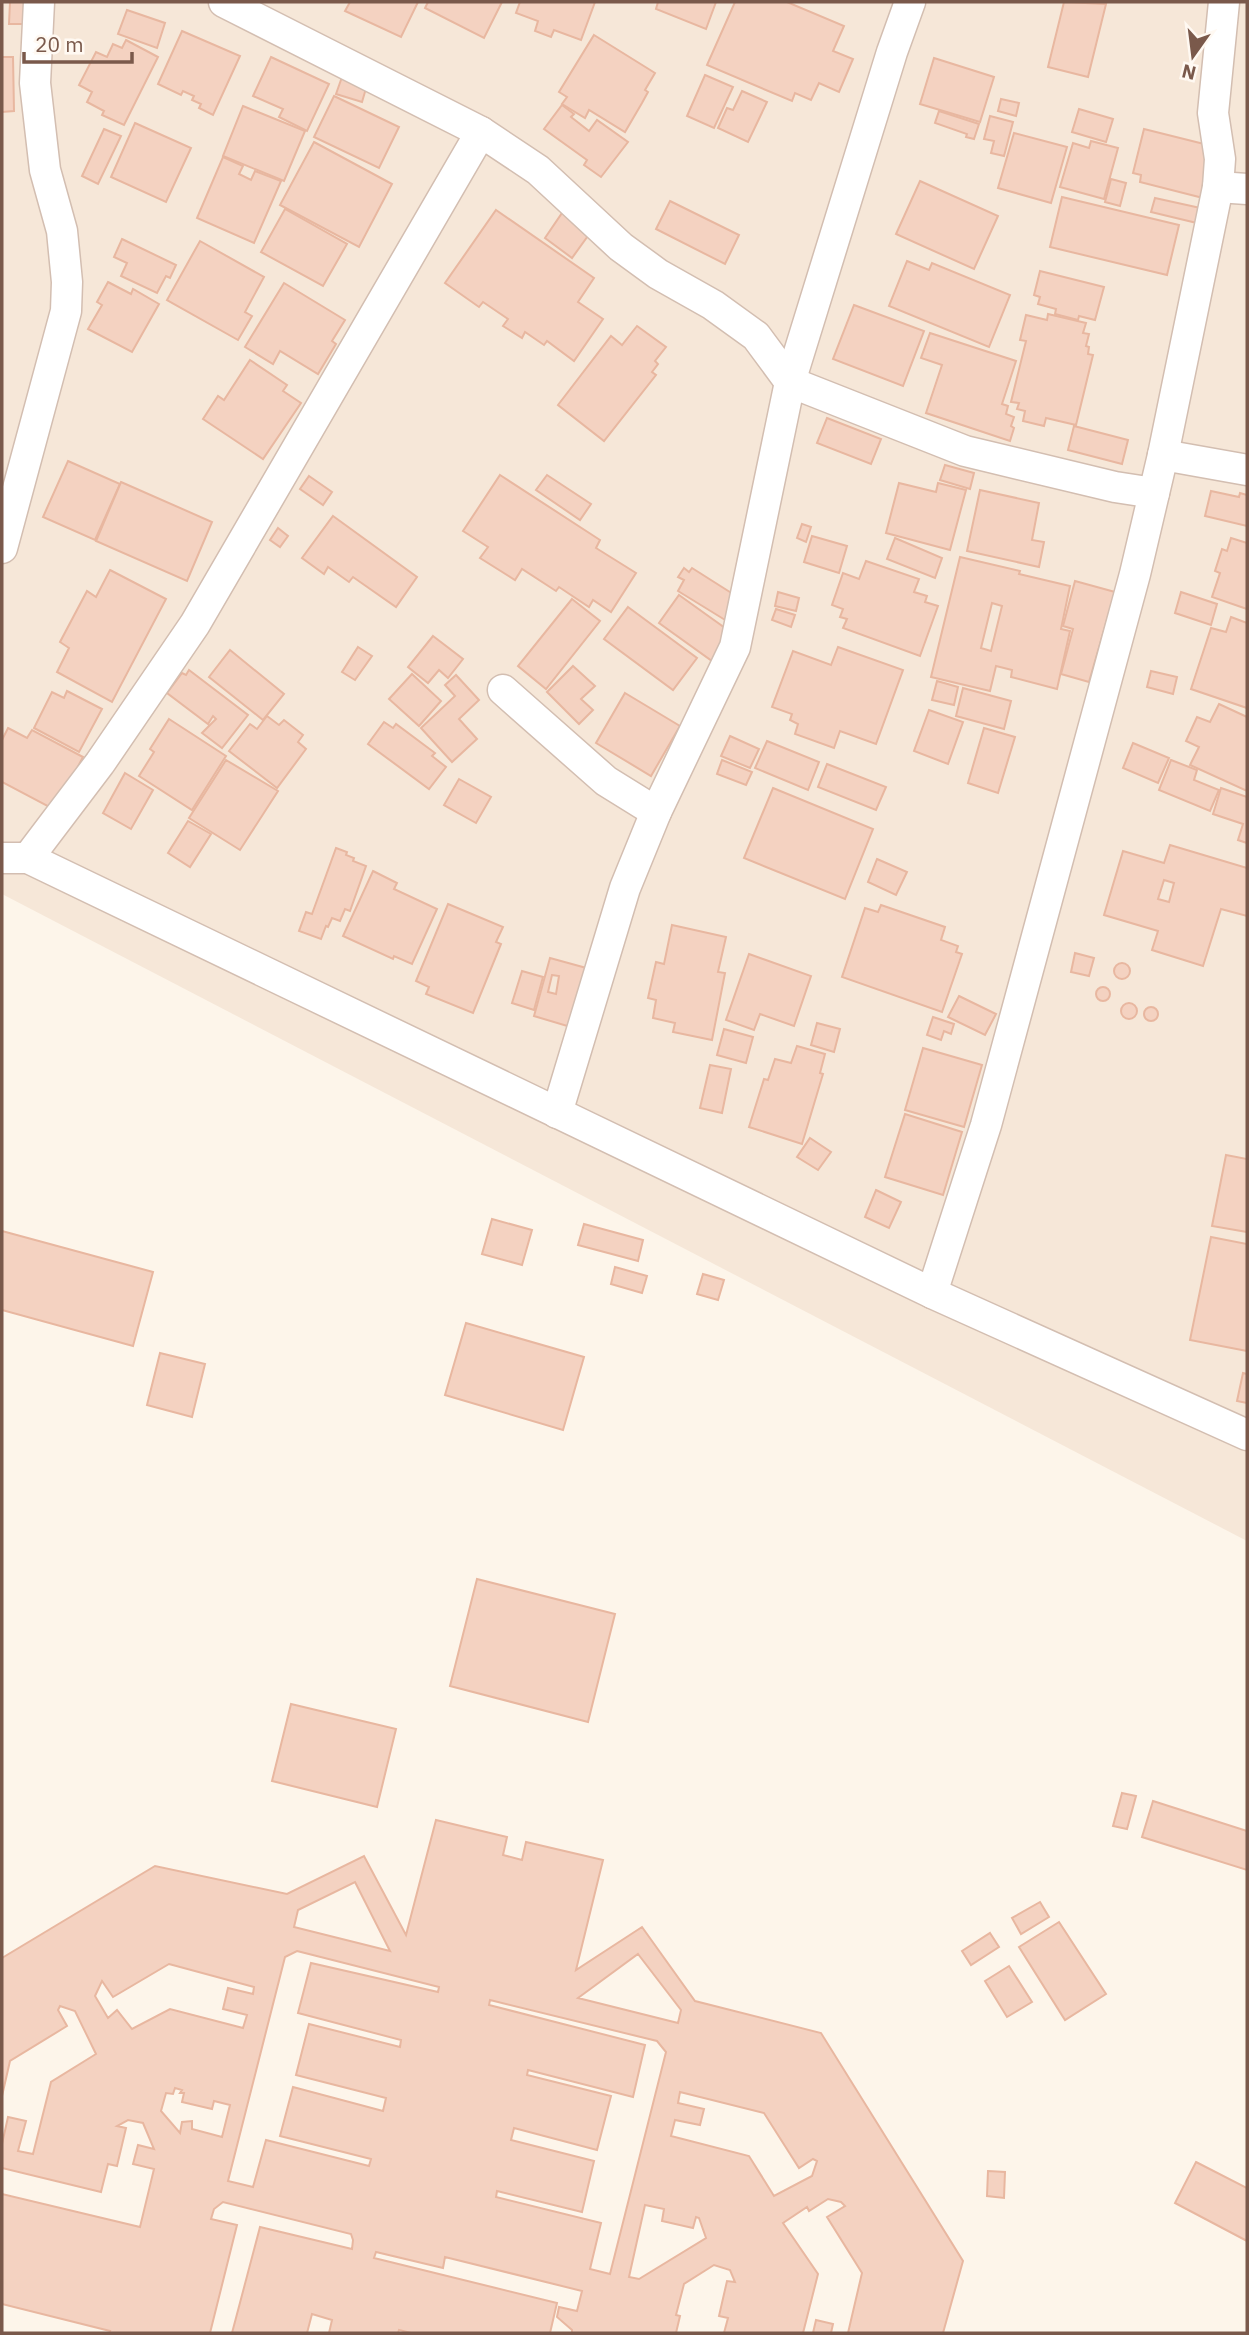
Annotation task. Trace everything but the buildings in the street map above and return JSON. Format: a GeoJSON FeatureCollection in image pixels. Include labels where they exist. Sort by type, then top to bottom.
{"type":"FeatureCollection","features":[{"type":"Feature","properties":{"kind":"street"},"geometry":{"type":"LineString","coordinates":[[2,548],[65,311],[67,291],[62,231],[45,170],[35,83],[39,2]]}},
{"type":"Feature","properties":{"kind":"street"},"geometry":{"type":"LineString","coordinates":[[224,2],[481,132],[538,170],[621,247],[658,274],[713,305],[756,336],[790,382],[965,451],[1115,487],[1154,493]]}},
{"type":"Feature","properties":{"kind":"street"},"geometry":{"type":"LineString","coordinates":[[557,1113],[625,888],[656,812],[735,647],[790,382],[892,51],[910,2]]}},
{"type":"Feature","properties":{"kind":"street"},"geometry":{"type":"LineString","coordinates":[[932,1293],[986,1125],[1135,573],[1163,456],[1218,187],[1220,159],[1213,113],[1224,2]]}},
{"type":"Feature","properties":{"kind":"street"},"geometry":{"type":"LineString","coordinates":[[481,132],[195,624],[100,763],[15,858],[932,1293],[1247,1435]]}},
{"type":"Feature","properties":{"kind":"street"},"geometry":{"type":"LineString","coordinates":[[1218,187],[1247,189]]}},
{"type":"Feature","properties":{"kind":"street"},"geometry":{"type":"LineString","coordinates":[[1163,456],[1247,470]]}},
{"type":"Feature","properties":{"kind":"street"},"geometry":{"type":"LineString","coordinates":[[503,690],[606,781],[656,812]]}},
{"type":"Feature","properties":{"kind":"shaded area"},"geometry":{"type":"Polygon","coordinates":[[[2,2],[1247,2],[1247,1541],[2,894],[2,2]]]}}]}
